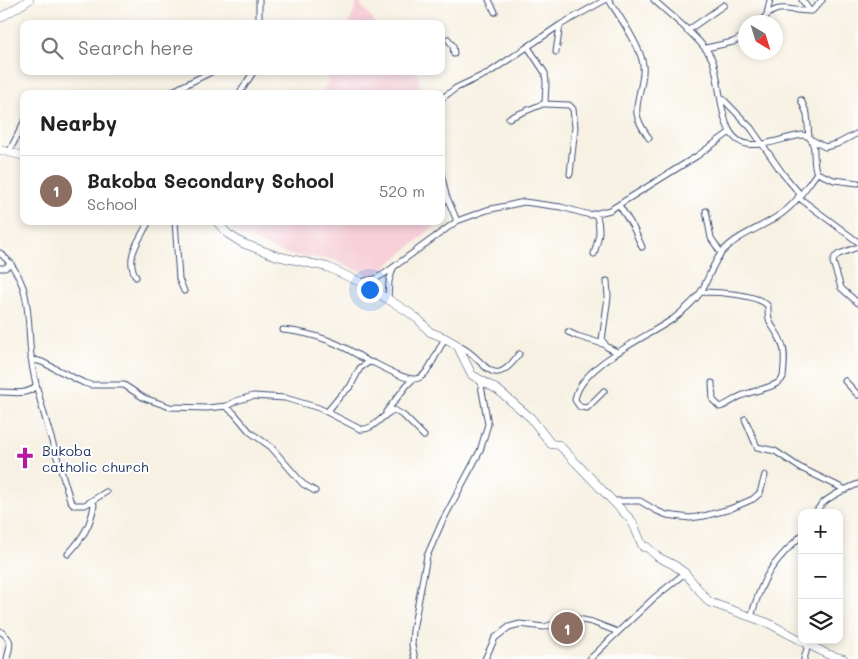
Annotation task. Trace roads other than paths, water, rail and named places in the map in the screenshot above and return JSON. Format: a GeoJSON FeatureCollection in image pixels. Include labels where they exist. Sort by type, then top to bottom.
{"type":"FeatureCollection","features":[{"type":"Feature","properties":{"kind":"street"},"geometry":{"type":"LineString","coordinates":[[0,18],[29,0]]}},
{"type":"Feature","properties":{"kind":"street"},"geometry":{"type":"LineString","coordinates":[[259,0],[259,20]]}},
{"type":"Feature","properties":{"kind":"street"},"geometry":{"type":"LineString","coordinates":[[489,0],[495,12]]}},
{"type":"Feature","properties":{"kind":"street"},"geometry":{"type":"LineString","coordinates":[[445,96],[456,88],[490,72],[560,25],[605,0]]}},
{"type":"Feature","properties":{"kind":"street"},"geometry":{"type":"LineString","coordinates":[[609,0],[642,59],[643,84],[636,112],[649,138]]}},
{"type":"Feature","properties":{"kind":"street"},"geometry":{"type":"LineString","coordinates":[[654,0],[706,48],[712,58],[724,115],[730,132],[740,142],[761,144],[803,135],[825,147],[837,144],[858,134]]}},
{"type":"Feature","properties":{"kind":"street"},"geometry":{"type":"LineString","coordinates":[[767,14],[770,0]]}},
{"type":"Feature","properties":{"kind":"street"},"geometry":{"type":"LineString","coordinates":[[802,0],[810,11]]}},
{"type":"Feature","properties":{"kind":"street"},"geometry":{"type":"LineString","coordinates":[[767,14],[778,8],[810,11],[822,0]]}},
{"type":"Feature","properties":{"kind":"street"},"geometry":{"type":"LineString","coordinates":[[687,31],[724,5]]}},
{"type":"Feature","properties":{"kind":"street"},"geometry":{"type":"LineString","coordinates":[[556,52],[560,25]]}},
{"type":"Feature","properties":{"kind":"street"},"geometry":{"type":"LineString","coordinates":[[448,39],[454,46],[454,54]]}},
{"type":"Feature","properties":{"kind":"street"},"geometry":{"type":"LineString","coordinates":[[706,48],[738,39]]}},
{"type":"Feature","properties":{"kind":"street"},"geometry":{"type":"LineString","coordinates":[[528,47],[545,73],[545,103]]}},
{"type":"Feature","properties":{"kind":"street"},"geometry":{"type":"LineString","coordinates":[[174,90],[205,75]]}},
{"type":"Feature","properties":{"kind":"street"},"geometry":{"type":"LineString","coordinates":[[242,90],[251,75]]}},
{"type":"Feature","properties":{"kind":"street"},"geometry":{"type":"LineString","coordinates":[[721,97],[751,128],[799,196],[858,242]]}},
{"type":"Feature","properties":{"kind":"street"},"geometry":{"type":"LineString","coordinates":[[801,100],[807,114],[814,152],[814,167],[817,173],[834,180],[858,183]]}},
{"type":"Feature","properties":{"kind":"street"},"geometry":{"type":"LineString","coordinates":[[509,118],[545,103],[546,105],[569,105],[573,109],[575,127],[570,174]]}},
{"type":"Feature","properties":{"kind":"street"},"geometry":{"type":"LineString","coordinates":[[9,152],[20,130]]}},
{"type":"Feature","properties":{"kind":"street"},"geometry":{"type":"LineString","coordinates":[[360,282],[375,278],[393,268],[457,221],[487,210],[518,203],[551,205],[582,213],[596,214],[619,205],[698,156],[730,132]]}},
{"type":"Feature","properties":{"kind":"street"},"geometry":{"type":"LineString","coordinates":[[0,150],[20,155]]}},
{"type":"Feature","properties":{"kind":"street"},"geometry":{"type":"LineString","coordinates":[[604,391],[587,408],[580,406],[575,400],[578,391],[590,374],[617,352],[675,318],[702,292],[721,253],[734,241],[783,213],[817,173]]}},
{"type":"Feature","properties":{"kind":"street"},"geometry":{"type":"LineString","coordinates":[[445,191],[457,221]]}},
{"type":"Feature","properties":{"kind":"street"},"geometry":{"type":"LineString","coordinates":[[619,205],[642,246]]}},
{"type":"Feature","properties":{"kind":"street"},"geometry":{"type":"LineString","coordinates":[[706,211],[711,238],[721,253]]}},
{"type":"Feature","properties":{"kind":"street"},"geometry":{"type":"LineString","coordinates":[[594,254],[600,229],[596,214]]}},
{"type":"Feature","properties":{"kind":"street"},"geometry":{"type":"LineString","coordinates":[[136,277],[132,269],[132,252],[147,225]]}},
{"type":"Feature","properties":{"kind":"street"},"geometry":{"type":"LineString","coordinates":[[175,225],[178,274],[180,285],[184,291]]}},
{"type":"Feature","properties":{"kind":"street"},"geometry":{"type":"LineString","coordinates":[[220,225],[232,237],[253,248],[277,256],[327,267],[360,282],[413,315],[430,332],[470,351],[484,366],[493,372],[506,369],[518,354]]}},
{"type":"Feature","properties":{"kind":"street"},"geometry":{"type":"LineString","coordinates":[[858,247],[839,254],[833,262],[841,288],[858,304]]}},
{"type":"Feature","properties":{"kind":"street"},"geometry":{"type":"LineString","coordinates":[[0,253],[17,271],[28,306],[31,358],[36,385],[70,500],[74,505],[79,506],[92,502],[106,492]]}},
{"type":"Feature","properties":{"kind":"street"},"geometry":{"type":"LineString","coordinates":[[0,268],[5,268],[11,263]]}},
{"type":"Feature","properties":{"kind":"street"},"geometry":{"type":"LineString","coordinates":[[388,300],[389,282],[393,268]]}},
{"type":"Feature","properties":{"kind":"street"},"geometry":{"type":"LineString","coordinates":[[603,344],[602,336],[608,297],[607,281]]}},
{"type":"Feature","properties":{"kind":"street"},"geometry":{"type":"LineString","coordinates":[[702,292],[720,292],[755,299],[765,303],[768,308],[767,315],[769,321],[784,348],[783,377],[782,381],[777,384],[750,392],[720,407],[717,406],[713,399],[712,383]]}},
{"type":"Feature","properties":{"kind":"street"},"geometry":{"type":"LineString","coordinates":[[283,330],[303,332],[322,337],[351,351],[368,362],[412,380],[420,379],[426,374],[445,338]]}},
{"type":"Feature","properties":{"kind":"street"},"geometry":{"type":"LineString","coordinates":[[568,332],[603,344],[617,352]]}},
{"type":"Feature","properties":{"kind":"street"},"geometry":{"type":"LineString","coordinates":[[457,345],[469,370],[480,380],[498,390],[531,418],[551,444],[559,445],[632,520],[643,547],[647,547],[658,557],[685,573],[709,602],[768,623],[808,645],[827,654],[844,659]]}},
{"type":"Feature","properties":{"kind":"street"},"geometry":{"type":"LineString","coordinates":[[31,358],[91,385],[124,384],[144,398],[170,407],[207,408],[225,406],[246,397],[261,396],[298,401],[327,412],[363,430],[370,428],[383,416],[412,380]]}},
{"type":"Feature","properties":{"kind":"street"},"geometry":{"type":"LineString","coordinates":[[327,412],[341,394],[350,387],[360,368],[368,362]]}},
{"type":"Feature","properties":{"kind":"street"},"geometry":{"type":"LineString","coordinates":[[415,659],[412,645],[413,630],[427,556],[442,522],[480,451],[488,424],[480,380]]}},
{"type":"Feature","properties":{"kind":"street"},"geometry":{"type":"LineString","coordinates":[[845,381],[858,394]]}},
{"type":"Feature","properties":{"kind":"street"},"geometry":{"type":"LineString","coordinates":[[0,392],[25,392],[34,389],[36,385]]}},
{"type":"Feature","properties":{"kind":"street"},"geometry":{"type":"LineString","coordinates":[[225,406],[234,413],[250,432],[271,447],[303,484],[315,491]]}},
{"type":"Feature","properties":{"kind":"street"},"geometry":{"type":"LineString","coordinates":[[383,416],[393,410],[399,412],[424,436]]}},
{"type":"Feature","properties":{"kind":"street"},"geometry":{"type":"LineString","coordinates":[[745,419],[757,447],[778,452],[799,467],[846,490]]}},
{"type":"Feature","properties":{"kind":"street"},"geometry":{"type":"LineString","coordinates":[[613,501],[640,500],[667,515],[690,518],[704,516],[730,509],[753,499],[760,493],[766,475]]}},
{"type":"Feature","properties":{"kind":"street"},"geometry":{"type":"LineString","coordinates":[[817,509],[823,501],[858,484]]}},
{"type":"Feature","properties":{"kind":"street"},"geometry":{"type":"LineString","coordinates":[[68,554],[81,539],[90,523],[94,505],[92,502]]}},
{"type":"Feature","properties":{"kind":"street"},"geometry":{"type":"LineString","coordinates":[[751,617],[769,571],[783,553],[798,539]]}},
{"type":"Feature","properties":{"kind":"street"},"geometry":{"type":"LineString","coordinates":[[590,659],[654,598],[685,573]]}},
{"type":"Feature","properties":{"kind":"street"},"geometry":{"type":"LineString","coordinates":[[485,659],[496,638],[509,627],[520,624],[544,627],[574,618],[592,622],[618,632]]}},
{"type":"Feature","properties":{"kind":"street"},"geometry":{"type":"LineString","coordinates":[[0,631],[11,642],[7,659]]}},
{"type":"Feature","properties":{"kind":"street"},"geometry":{"type":"LineString","coordinates":[[804,659],[808,645]]}},
{"type":"Feature","properties":{"kind":"place","name":"Bukoba catholic church"},"geometry":{"type":"Point","coordinates":[25,458]}},
{"type":"Feature","properties":{"kind":"place","name":"Bakoba Secondary School"},"geometry":{"type":"Point","coordinates":[567,628]}}]}
